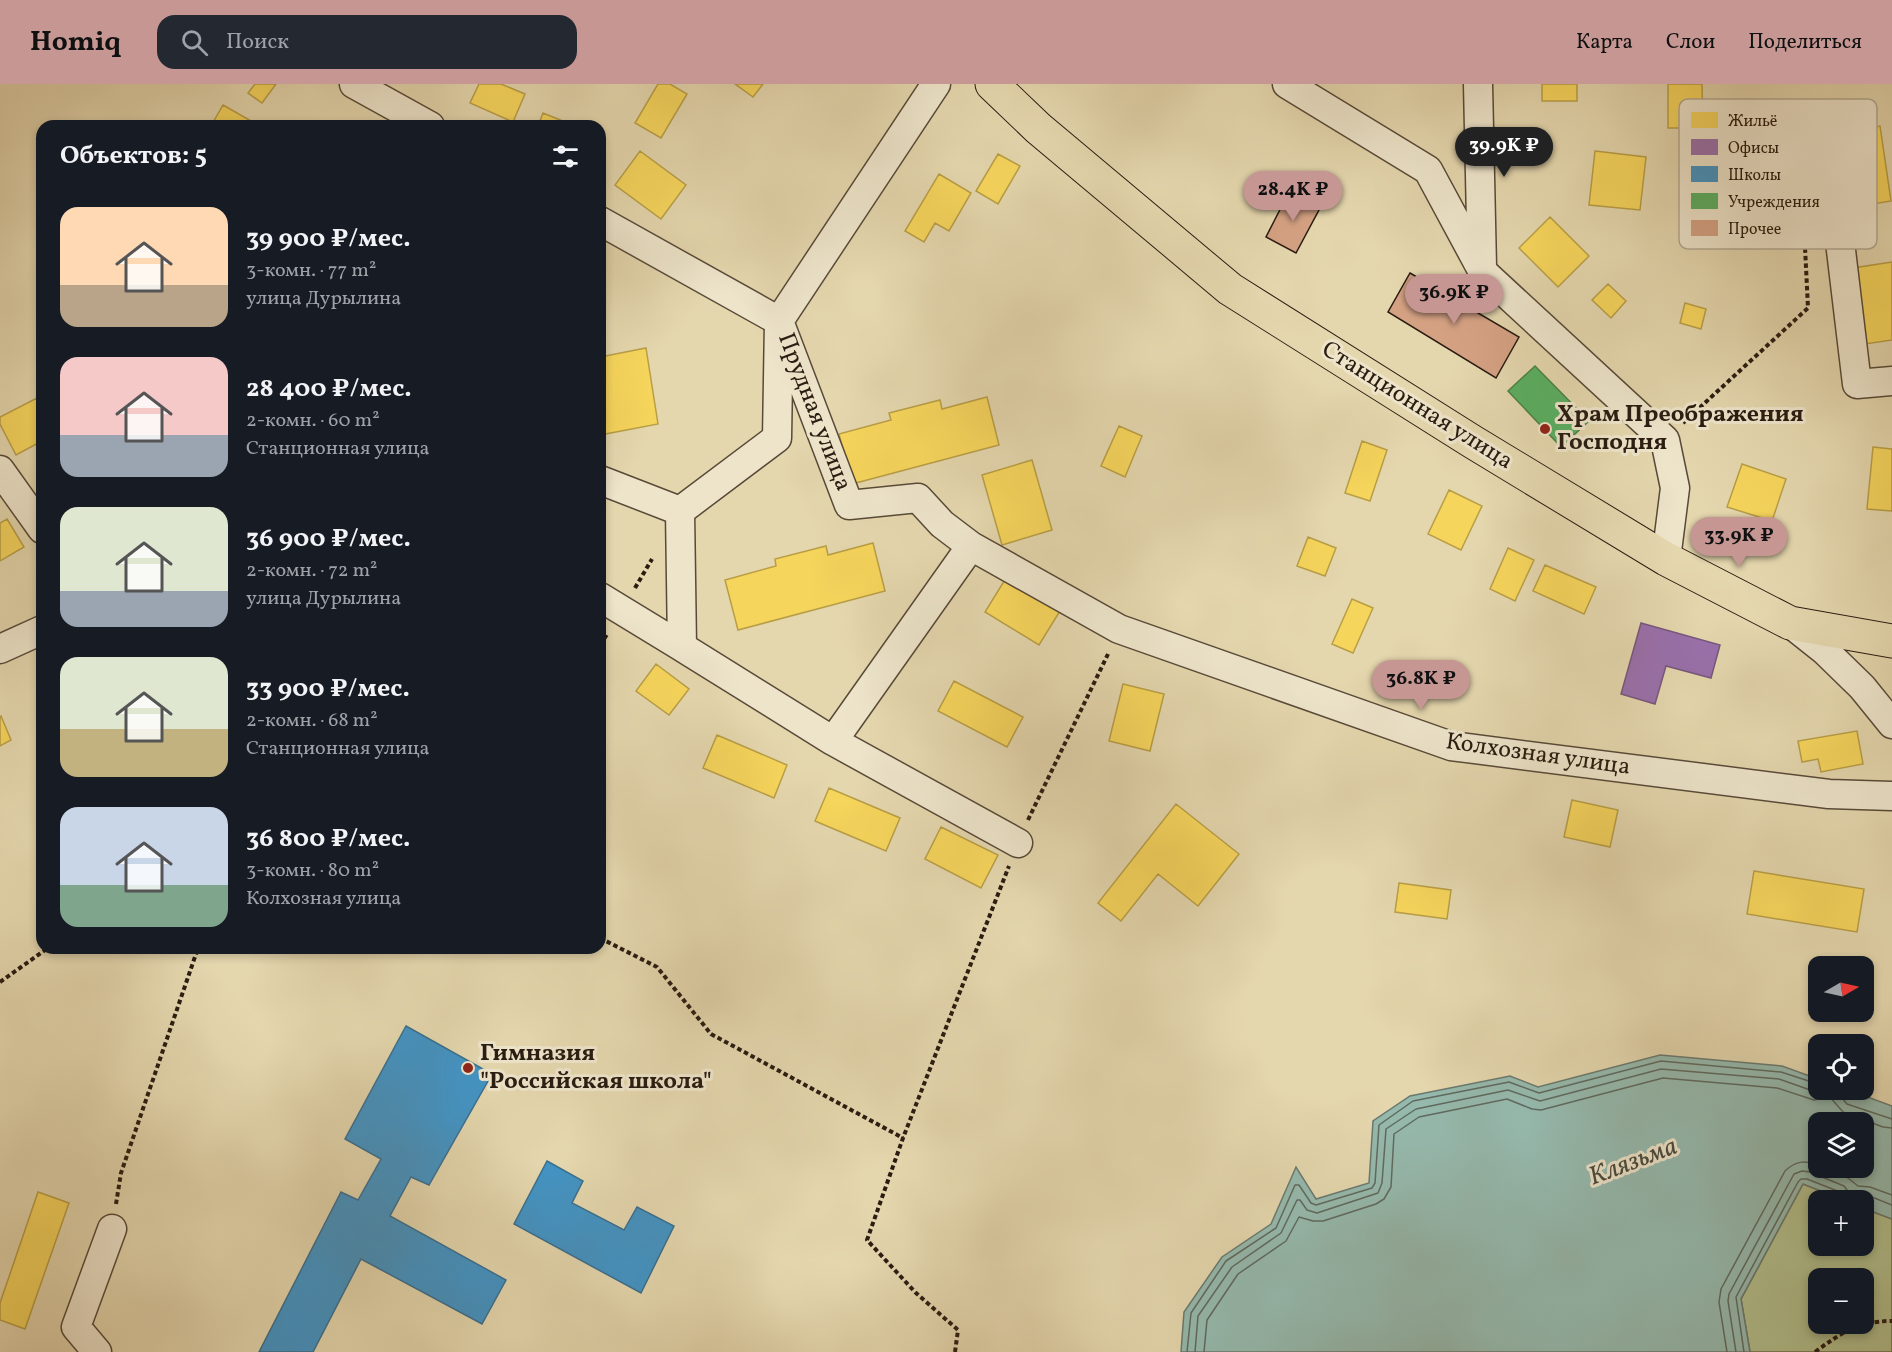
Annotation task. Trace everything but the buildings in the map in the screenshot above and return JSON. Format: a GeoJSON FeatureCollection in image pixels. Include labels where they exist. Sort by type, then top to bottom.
{"type":"FeatureCollection","features":[{"type":"Feature","properties":{"kind":"main road","name":"Станционная улица"},"geometry":{"type":"LineString","coordinates":[[992,84],[1038,128],[1230,289],[1473,442],[1666,559],[1790,623],[1892,640]]}},
{"type":"Feature","properties":{"kind":"street"},"geometry":{"type":"LineString","coordinates":[[354,84],[419,120]]}},
{"type":"Feature","properties":{"kind":"street","name":"Прудная улица"},"geometry":{"type":"LineString","coordinates":[[779,321],[936,84]]}},
{"type":"Feature","properties":{"kind":"street"},"geometry":{"type":"LineString","coordinates":[[1287,84],[1428,170],[1483,272],[1665,440],[1675,488],[1666,559]]}},
{"type":"Feature","properties":{"kind":"street"},"geometry":{"type":"LineString","coordinates":[[1479,84],[1483,272]]}},
{"type":"Feature","properties":{"kind":"street","name":"Прудная улица"},"geometry":{"type":"LineString","coordinates":[[606,224],[779,321],[849,505],[918,498],[942,524],[971,546]]}},
{"type":"Feature","properties":{"kind":"street"},"geometry":{"type":"LineString","coordinates":[[1841,249],[1857,384],[1892,381]]}},
{"type":"Feature","properties":{"kind":"street"},"geometry":{"type":"LineString","coordinates":[[680,511],[777,438],[779,321]]}},
{"type":"Feature","properties":{"kind":"street"},"geometry":{"type":"LineString","coordinates":[[0,470],[36,521]]}},
{"type":"Feature","properties":{"kind":"street"},"geometry":{"type":"LineString","coordinates":[[606,482],[680,511]]}},
{"type":"Feature","properties":{"kind":"street"},"geometry":{"type":"LineString","coordinates":[[680,511],[682,647]]}},
{"type":"Feature","properties":{"kind":"street"},"geometry":{"type":"LineString","coordinates":[[833,741],[971,546]]}},
{"type":"Feature","properties":{"kind":"street","name":"Колхозная улица"},"geometry":{"type":"LineString","coordinates":[[971,546],[1119,629],[1451,746],[1829,794],[1892,796]]}},
{"type":"Feature","properties":{"kind":"street"},"geometry":{"type":"LineString","coordinates":[[611,605],[833,741],[1018,843]]}},
{"type":"Feature","properties":{"kind":"street"},"geometry":{"type":"LineString","coordinates":[[1790,623],[1824,650],[1862,687],[1892,724]]}},
{"type":"Feature","properties":{"kind":"street"},"geometry":{"type":"LineString","coordinates":[[0,649],[36,633]]}},
{"type":"Feature","properties":{"kind":"street"},"geometry":{"type":"LineString","coordinates":[[98,1352],[76,1327],[112,1229]]}},
{"type":"Feature","properties":{"kind":"path"},"geometry":{"type":"LineString","coordinates":[[1665,440],[1808,308],[1805,249]]}},
{"type":"Feature","properties":{"kind":"path"},"geometry":{"type":"LineString","coordinates":[[611,605],[657,551]]}},
{"type":"Feature","properties":{"kind":"path"},"geometry":{"type":"LineString","coordinates":[[955,1352],[958,1330],[916,1293],[867,1240],[903,1138],[1018,843],[1119,629]]}},
{"type":"Feature","properties":{"kind":"path"},"geometry":{"type":"LineString","coordinates":[[606,941],[657,967],[711,1034],[903,1138]]}},
{"type":"Feature","properties":{"kind":"path"},"geometry":{"type":"LineString","coordinates":[[0,982],[40,954]]}},
{"type":"Feature","properties":{"kind":"path"},"geometry":{"type":"LineString","coordinates":[[112,1229],[121,1173],[196,954]]}},
{"type":"Feature","properties":{"kind":"path"},"geometry":{"type":"LineString","coordinates":[[1815,1352],[1843,1331],[1877,1321],[1892,1321]]}},
{"type":"Feature","properties":{"kind":"green space"},"geometry":{"type":"Polygon","coordinates":[[[1803,1184],[1818,1190],[1808,1190],[1808,1256],[1874,1256],[1874,1212],[1892,1219],[1892,1352],[1750,1352],[1741,1299],[1803,1184]]]}},
{"type":"Feature","properties":{"kind":"water","name":"Клязьма"},"geometry":{"type":"Polygon","coordinates":[[[1660,1055],[1782,1066],[1808,1075],[1808,1100],[1874,1099],[1892,1106],[1892,1219],[1874,1212],[1874,1190],[1818,1190],[1803,1184],[1741,1299],[1750,1352],[1181,1352],[1184,1312],[1222,1257],[1271,1224],[1296,1167],[1316,1199],[1369,1183],[1373,1121],[1410,1096],[1510,1076],[1538,1087],[1660,1055]]]}},
{"type":"Feature","properties":{"kind":"place","name":"Храм Преображения Господня"},"geometry":{"type":"Point","coordinates":[1545,429]}},
{"type":"Feature","properties":{"kind":"place","name":"Гимназия \"Российская школа\""},"geometry":{"type":"Point","coordinates":[468,1068]}}]}
